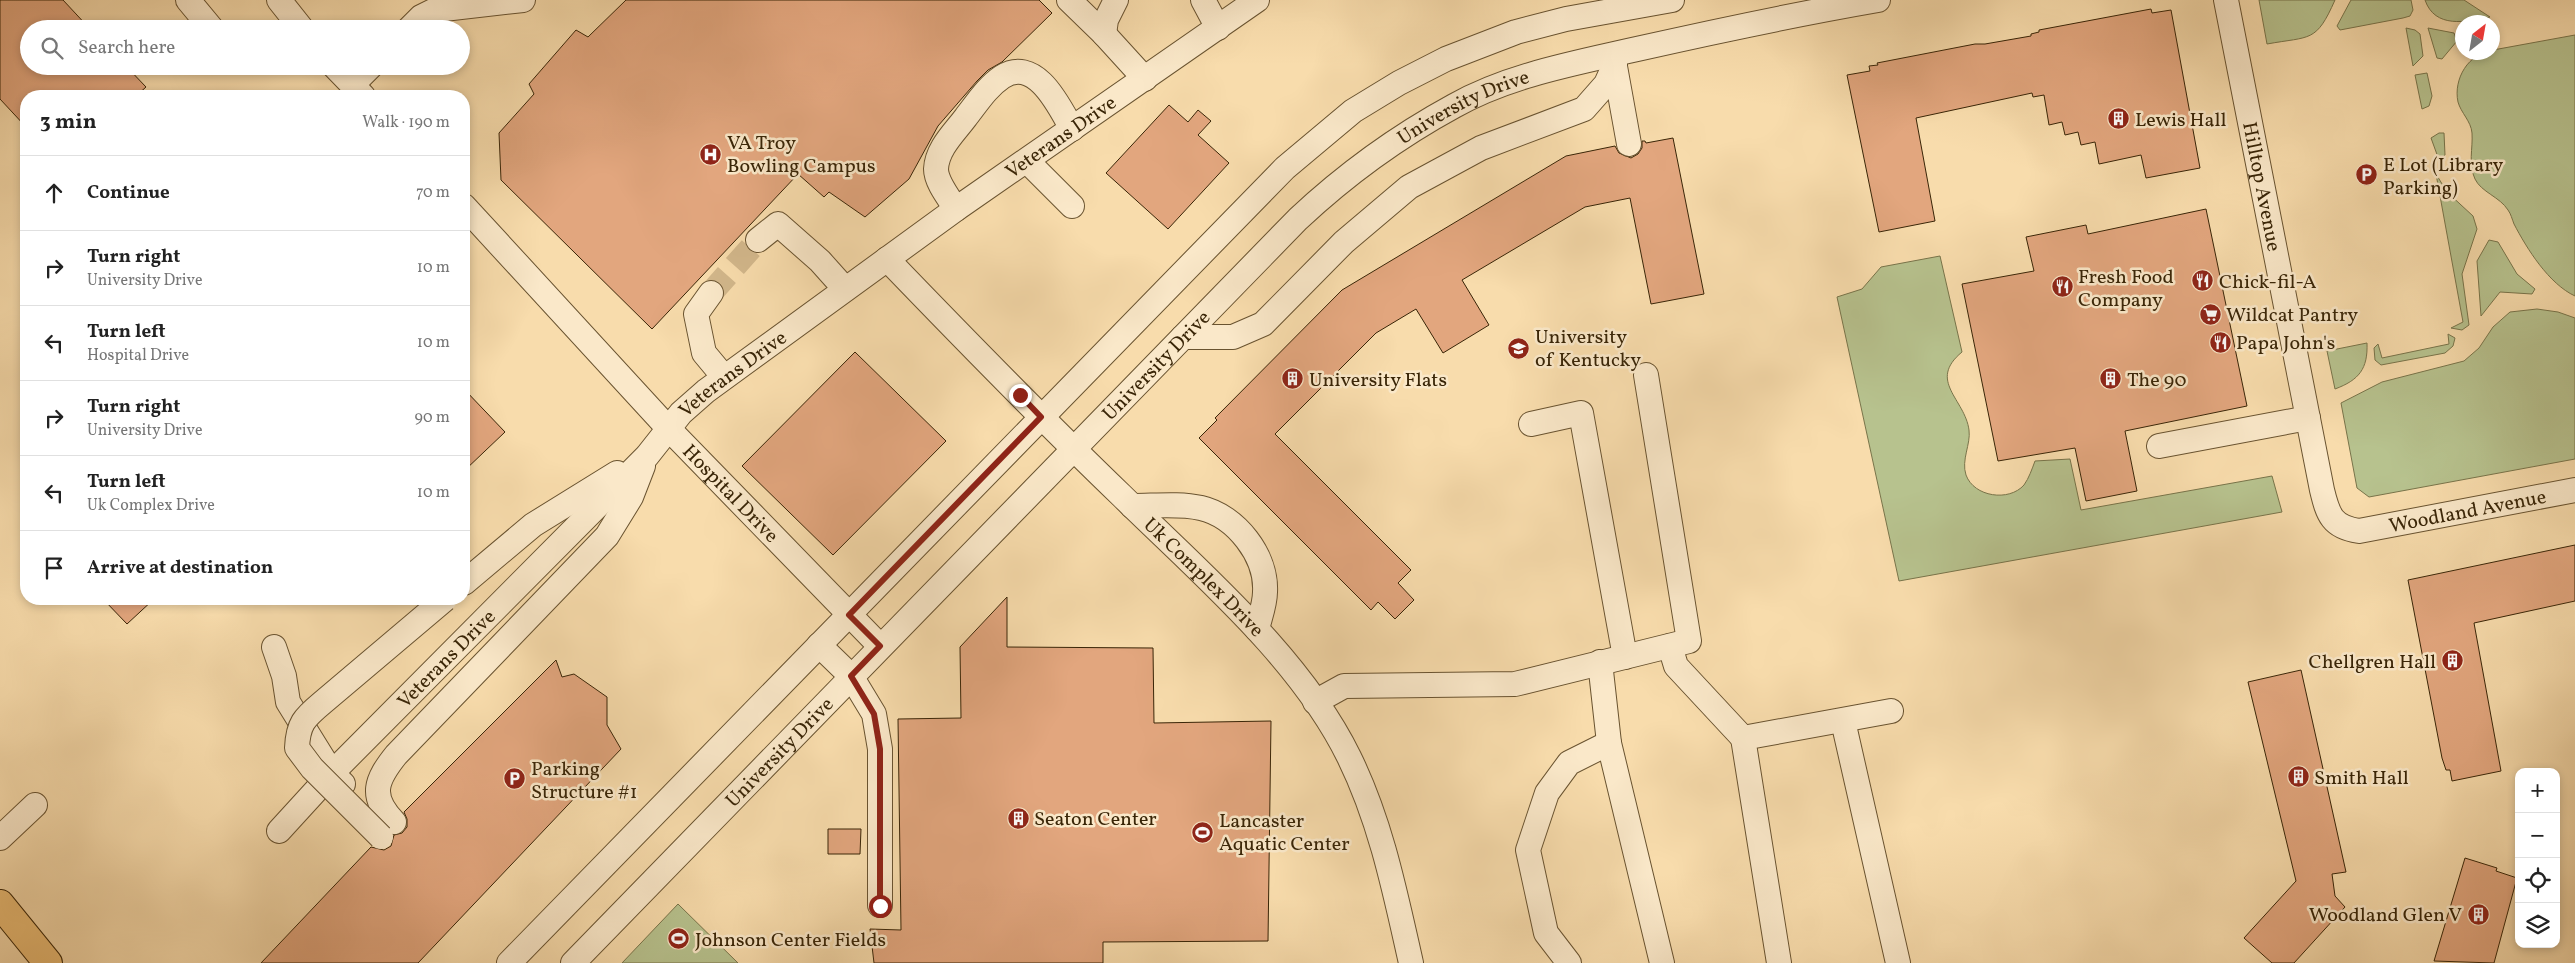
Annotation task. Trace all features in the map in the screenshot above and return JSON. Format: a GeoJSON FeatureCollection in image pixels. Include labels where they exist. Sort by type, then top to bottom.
{"type":"FeatureCollection","features":[{"type":"Feature","properties":{"kind":"main road"},"geometry":{"type":"LineString","coordinates":[[0,904],[48,963]]}},
{"type":"Feature","properties":{"kind":"street"},"geometry":{"type":"LineString","coordinates":[[188,0],[205,20]]}},
{"type":"Feature","properties":{"kind":"street"},"geometry":{"type":"LineString","coordinates":[[280,0],[295,20]]}},
{"type":"Feature","properties":{"kind":"street"},"geometry":{"type":"LineString","coordinates":[[419,20],[427,13],[457,3],[523,0]]}},
{"type":"Feature","properties":{"kind":"street"},"geometry":{"type":"LineString","coordinates":[[1068,0],[1104,34],[1145,79]]}},
{"type":"Feature","properties":{"kind":"street"},"geometry":{"type":"LineString","coordinates":[[1104,34],[1106,20],[1116,0]]}},
{"type":"Feature","properties":{"kind":"street"},"geometry":{"type":"LineString","coordinates":[[1203,0],[1218,28]]}},
{"type":"Feature","properties":{"kind":"street","name":"Veterans Drive"},"geometry":{"type":"LineString","coordinates":[[279,831],[332,774],[647,456],[668,428],[695,401],[724,377],[956,209],[1257,0]]}},
{"type":"Feature","properties":{"kind":"street"},"geometry":{"type":"LineString","coordinates":[[509,963],[1285,168],[1353,111],[1399,83],[1446,59],[1516,32],[1566,20],[1672,0]]}},
{"type":"Feature","properties":{"kind":"street","name":"University Drive"},"geometry":{"type":"LineString","coordinates":[[573,963],[1298,219],[1334,186],[1376,154],[1455,105],[1533,73],[1614,59],[1773,9],[1878,0]]}},
{"type":"Feature","properties":{"kind":"street","name":"Hilltop Avenue"},"geometry":{"type":"LineString","coordinates":[[2226,0],[2326,510],[2340,526],[2359,531]]}},
{"type":"Feature","properties":{"kind":"street"},"geometry":{"type":"LineString","coordinates":[[1614,59],[1629,144]]}},
{"type":"Feature","properties":{"kind":"street"},"geometry":{"type":"LineString","coordinates":[[1183,337],[1234,337],[1263,324],[1344,242],[1409,186],[1481,148],[1584,109],[1606,84],[1614,59]]}},
{"type":"Feature","properties":{"kind":"street"},"geometry":{"type":"LineString","coordinates":[[956,209],[939,180],[936,171],[937,161],[949,138],[991,87],[1002,77],[1022,72],[1037,79],[1051,92],[1072,130]]}},
{"type":"Feature","properties":{"kind":"street"},"geometry":{"type":"LineString","coordinates":[[343,75],[357,90]]}},
{"type":"Feature","properties":{"kind":"street"},"geometry":{"type":"LineString","coordinates":[[359,90],[366,75]]}},
{"type":"Feature","properties":{"kind":"street"},"geometry":{"type":"LineString","coordinates":[[1027,161],[1072,206]]}},
{"type":"Feature","properties":{"kind":"street","name":"Hospital Drive"},"geometry":{"type":"LineString","coordinates":[[470,213],[668,428],[880,646]]}},
{"type":"Feature","properties":{"kind":"street"},"geometry":{"type":"LineString","coordinates":[[758,240],[778,224],[820,261],[845,289]]}},
{"type":"Feature","properties":{"kind":"street","name":"Uk Complex Drive"},"geometry":{"type":"LineString","coordinates":[[887,259],[1041,417],[1257,629],[1315,702],[1348,754],[1374,813],[1390,870],[1411,963]]}},
{"type":"Feature","properties":{"kind":"street"},"geometry":{"type":"LineString","coordinates":[[711,293],[696,314],[704,353],[724,377]]}},
{"type":"Feature","properties":{"kind":"street"},"geometry":{"type":"LineString","coordinates":[[1315,702],[1344,686],[1515,684],[1689,642],[1646,375]]}},
{"type":"Feature","properties":{"kind":"street"},"geometry":{"type":"LineString","coordinates":[[1531,424],[1581,413],[1625,656]]}},
{"type":"Feature","properties":{"kind":"street"},"geometry":{"type":"LineString","coordinates":[[2159,446],[2308,418]]}},
{"type":"Feature","properties":{"kind":"street"},"geometry":{"type":"LineString","coordinates":[[470,578],[533,525],[647,456]]}},
{"type":"Feature","properties":{"kind":"street"},"geometry":{"type":"LineString","coordinates":[[388,829],[380,803],[377,783],[383,771],[396,755],[607,536],[630,496],[647,456]]}},
{"type":"Feature","properties":{"kind":"street","name":"Woodland Avenue"},"geometry":{"type":"LineString","coordinates":[[2359,531],[2575,490]]}},
{"type":"Feature","properties":{"kind":"street"},"geometry":{"type":"LineString","coordinates":[[1132,506],[1177,505],[1203,508],[1232,523],[1253,548],[1263,573],[1266,592],[1257,629]]}},
{"type":"Feature","properties":{"kind":"street"},"geometry":{"type":"LineString","coordinates":[[388,829],[312,768],[297,748],[298,729],[308,715],[322,702],[438,605]]}},
{"type":"Feature","properties":{"kind":"street"},"geometry":{"type":"LineString","coordinates":[[819,645],[851,676],[874,714],[880,749],[880,906]]}},
{"type":"Feature","properties":{"kind":"street"},"geometry":{"type":"LineString","coordinates":[[1670,646],[1676,666],[1743,738],[1779,963]]}},
{"type":"Feature","properties":{"kind":"street"},"geometry":{"type":"LineString","coordinates":[[274,647],[284,676],[288,702],[332,774],[388,829]]}},
{"type":"Feature","properties":{"kind":"street"},"geometry":{"type":"LineString","coordinates":[[1600,662],[1609,743],[1662,963]]}},
{"type":"Feature","properties":{"kind":"street"},"geometry":{"type":"LineString","coordinates":[[1743,738],[1891,711]]}},
{"type":"Feature","properties":{"kind":"street"},"geometry":{"type":"LineString","coordinates":[[1842,721],[1898,963]]}},
{"type":"Feature","properties":{"kind":"street"},"geometry":{"type":"LineString","coordinates":[[1569,963],[1546,934],[1528,850],[1547,793],[1570,763],[1609,743]]}},
{"type":"Feature","properties":{"kind":"street"},"geometry":{"type":"LineString","coordinates":[[0,838],[35,805]]}},
{"type":"Feature","properties":{"kind":"green space"},"geometry":{"type":"Polygon","coordinates":[[[2259,0],[2335,0],[2323,24],[2317,31],[2303,38],[2267,44],[2259,0]]]}},
{"type":"Feature","properties":{"kind":"green space"},"geometry":{"type":"Polygon","coordinates":[[[2351,0],[2411,0],[2413,10],[2410,16],[2403,18],[2340,30],[2337,26],[2351,0]]]}},
{"type":"Feature","properties":{"kind":"green space"},"geometry":{"type":"Polygon","coordinates":[[[2425,0],[2464,0],[2487,15],[2455,15],[2455,21],[2452,21],[2436,16],[2425,0]]]}},
{"type":"Feature","properties":{"kind":"green space"},"geometry":{"type":"Polygon","coordinates":[[[2406,28],[2415,30],[2420,34],[2423,56],[2413,66],[2406,28]]]}},
{"type":"Feature","properties":{"kind":"green space"},"geometry":{"type":"Polygon","coordinates":[[[2428,28],[2454,33],[2455,36],[2455,43],[2442,59],[2437,58],[2428,28]]]}},
{"type":"Feature","properties":{"kind":"green space"},"geometry":{"type":"Polygon","coordinates":[[[2575,35],[2575,296],[2548,275],[2525,244],[2505,205],[2478,184],[2473,173],[2471,162],[2472,133],[2468,121],[2459,106],[2458,84],[2464,68],[2470,62],[2472,60],[2500,60],[2500,49],[2575,35]]]}},
{"type":"Feature","properties":{"kind":"green space"},"geometry":{"type":"Polygon","coordinates":[[[2427,73],[2432,96],[2429,106],[2422,109],[2415,75],[2427,73]]]}},
{"type":"Feature","properties":{"kind":"green space"},"geometry":{"type":"Polygon","coordinates":[[[2439,133],[2444,133],[2445,155],[2439,160],[2431,138],[2439,133]]]}},
{"type":"Feature","properties":{"kind":"green space"},"geometry":{"type":"Polygon","coordinates":[[[2436,174],[2447,192],[2473,216],[2477,229],[2462,274],[2469,325],[2462,330],[2451,328],[2463,322],[2436,174]]]}},
{"type":"Feature","properties":{"kind":"green space"},"geometry":{"type":"Polygon","coordinates":[[[2489,240],[2498,242],[2517,274],[2535,289],[2532,294],[2500,292],[2481,316],[2477,261],[2489,240]]]}},
{"type":"Feature","properties":{"kind":"green space"},"geometry":{"type":"Polygon","coordinates":[[[1940,256],[1962,352],[1952,362],[1948,372],[1948,381],[1966,419],[1969,430],[1965,469],[1970,482],[1976,488],[1992,495],[2010,494],[2024,485],[2035,461],[2070,459],[2081,510],[2272,476],[2282,512],[1899,581],[1837,297],[1862,289],[1881,267],[1940,256]]]}},
{"type":"Feature","properties":{"kind":"green space"},"geometry":{"type":"Polygon","coordinates":[[[2537,309],[2558,312],[2575,318],[2575,459],[2369,497],[2357,488],[2341,403],[2382,382],[2464,361],[2479,348],[2493,327],[2510,312],[2537,309]]]}},
{"type":"Feature","properties":{"kind":"green space"},"geometry":{"type":"Polygon","coordinates":[[[2448,334],[2455,338],[2453,346],[2445,353],[2381,365],[2375,360],[2374,348],[2378,344],[2382,358],[2449,344],[2448,334]]]}},
{"type":"Feature","properties":{"kind":"green space"},"geometry":{"type":"Polygon","coordinates":[[[2367,343],[2364,367],[2350,382],[2335,389],[2327,351],[2367,343]]]}},
{"type":"Feature","properties":{"kind":"green space","name":"Johnson Center Fields"},"geometry":{"type":"Polygon","coordinates":[[[678,904],[738,963],[622,963],[678,904]]]}},
{"type":"Feature","properties":{"kind":"building"},"geometry":{"type":"Polygon","coordinates":[[[0,0],[63,0],[82,20],[20,20],[20,75],[135,75],[146,87],[143,90],[20,90],[20,121],[0,99],[0,0]]]}},
{"type":"Feature","properties":{"kind":"building","name":"VA Troy Bowling Campus"},"geometry":{"type":"Polygon","coordinates":[[[626,0],[1039,0],[1052,13],[1002,62],[988,70],[977,81],[938,126],[909,179],[865,217],[829,192],[824,197],[798,174],[652,329],[501,180],[499,133],[534,94],[529,84],[576,30],[588,37],[626,0]]]}},
{"type":"Feature","properties":{"kind":"building","name":"Lewis Hall"},"geometry":{"type":"Polygon","coordinates":[[[2151,9],[2152,13],[2171,10],[2200,168],[2146,178],[2141,155],[2099,164],[2095,142],[2081,145],[2078,132],[2065,135],[2062,122],[2049,125],[2044,95],[2033,97],[2032,93],[1916,118],[1935,221],[1879,232],[1847,75],[1870,71],[1869,66],[1878,65],[1877,63],[1975,44],[2031,36],[2031,34],[2039,32],[2039,30],[2151,9]]]}},
{"type":"Feature","properties":{"kind":"building"},"geometry":{"type":"Polygon","coordinates":[[[1169,105],[1188,122],[1198,110],[1211,121],[1198,135],[1229,163],[1168,229],[1106,173],[1169,105]]]}},
{"type":"Feature","properties":{"kind":"building","name":"University Flats"},"geometry":{"type":"Polygon","coordinates":[[[1673,138],[1704,294],[1651,304],[1630,198],[1585,207],[1462,280],[1489,325],[1443,353],[1416,309],[1376,333],[1275,434],[1411,570],[1398,583],[1414,600],[1395,619],[1378,602],[1371,610],[1199,438],[1217,420],[1215,418],[1342,290],[1566,156],[1615,146],[1619,153],[1631,158],[1638,154],[1642,148],[1642,141],[1646,143],[1673,138]]]}},
{"type":"Feature","properties":{"kind":"building","name":"The 90"},"geometry":{"type":"Polygon","coordinates":[[[2206,209],[2247,406],[2125,431],[2137,491],[2086,501],[2075,448],[1998,461],[1962,284],[2034,271],[2026,237],[2086,225],[2088,234],[2206,209]]]}},
{"type":"Feature","properties":{"kind":"building"},"geometry":{"type":"Polygon","coordinates":[[[855,352],[946,441],[833,555],[742,466],[855,352]]]}},
{"type":"Feature","properties":{"kind":"building"},"geometry":{"type":"Polygon","coordinates":[[[470,395],[505,432],[470,465],[470,395]]]}},
{"type":"Feature","properties":{"kind":"building","name":"Chellgren Hall"},"geometry":{"type":"Polygon","coordinates":[[[2575,545],[2575,601],[2474,623],[2501,771],[2452,781],[2450,770],[2446,770],[2442,758],[2408,580],[2575,545]]]}},
{"type":"Feature","properties":{"kind":"building","name":"Seaton Center"},"geometry":{"type":"Polygon","coordinates":[[[1007,597],[1007,647],[1153,648],[1154,723],[1271,721],[1268,941],[1103,942],[1103,963],[874,963],[870,929],[901,930],[898,719],[961,718],[960,647],[1007,597]]]}},
{"type":"Feature","properties":{"kind":"building"},"geometry":{"type":"Polygon","coordinates":[[[109,605],[148,605],[127,624],[109,605]]]}},
{"type":"Feature","properties":{"kind":"building","name":"Parking Structure #1"},"geometry":{"type":"Polygon","coordinates":[[[556,660],[562,677],[574,674],[607,697],[607,725],[621,749],[418,963],[261,963],[371,847],[384,850],[391,846],[394,835],[402,833],[407,827],[407,819],[404,812],[556,660]]]}},
{"type":"Feature","properties":{"kind":"building","name":"Smith Hall"},"geometry":{"type":"Polygon","coordinates":[[[2301,670],[2346,872],[2332,874],[2335,896],[2345,907],[2294,963],[2272,963],[2244,938],[2296,881],[2248,682],[2301,670]]]}},
{"type":"Feature","properties":{"kind":"building"},"geometry":{"type":"Polygon","coordinates":[[[828,829],[861,829],[860,854],[828,854],[828,829]]]}},
{"type":"Feature","properties":{"kind":"building","name":"Woodland Glen V"},"geometry":{"type":"Polygon","coordinates":[[[2465,858],[2497,868],[2496,871],[2515,877],[2515,885],[2494,963],[2434,961],[2465,858]]]}},
{"type":"Feature","properties":{"kind":"tunnel"},"geometry":{"type":"LineString","coordinates":[[711,293],[758,240]]}},
{"type":"Feature","properties":{"kind":"place","name":"Lewis Hall"},"geometry":{"type":"Point","coordinates":[2119,119]}},
{"type":"Feature","properties":{"kind":"place","name":"VA Troy Bowling Campus"},"geometry":{"type":"Point","coordinates":[711,154]}},
{"type":"Feature","properties":{"kind":"place","name":"E Lot (Library Parking)"},"geometry":{"type":"Point","coordinates":[2367,175]}},
{"type":"Feature","properties":{"kind":"place","name":"Chick-fil-A"},"geometry":{"type":"Point","coordinates":[2203,281]}},
{"type":"Feature","properties":{"kind":"place","name":"Fresh Food Company"},"geometry":{"type":"Point","coordinates":[2062,287]}},
{"type":"Feature","properties":{"kind":"place","name":"Wildcat Pantry"},"geometry":{"type":"Point","coordinates":[2210,314]}},
{"type":"Feature","properties":{"kind":"place","name":"Papa John's"},"geometry":{"type":"Point","coordinates":[2220,342]}},
{"type":"Feature","properties":{"kind":"place","name":"University of Kentucky"},"geometry":{"type":"Point","coordinates":[1519,348]}},
{"type":"Feature","properties":{"kind":"place","name":"University Flats"},"geometry":{"type":"Point","coordinates":[1293,379]}},
{"type":"Feature","properties":{"kind":"place","name":"The 90"},"geometry":{"type":"Point","coordinates":[2111,379]}},
{"type":"Feature","properties":{"kind":"place","name":"Chellgren Hall"},"geometry":{"type":"Point","coordinates":[2452,661]}},
{"type":"Feature","properties":{"kind":"place","name":"Smith Hall"},"geometry":{"type":"Point","coordinates":[2298,777]}},
{"type":"Feature","properties":{"kind":"place","name":"Parking Structure #1"},"geometry":{"type":"Point","coordinates":[515,779]}},
{"type":"Feature","properties":{"kind":"place","name":"Seaton Center"},"geometry":{"type":"Point","coordinates":[1018,818]}},
{"type":"Feature","properties":{"kind":"place","name":"Lancaster Aquatic Center"},"geometry":{"type":"Point","coordinates":[1203,832]}},
{"type":"Feature","properties":{"kind":"place","name":"Woodland Glen V"},"geometry":{"type":"Point","coordinates":[2478,914]}},
{"type":"Feature","properties":{"kind":"place","name":"Johnson Center Fields"},"geometry":{"type":"Point","coordinates":[679,939]}},
{"type":"Feature","properties":{"kind":"route"},"geometry":{"type":"LineString","coordinates":[[880,906],[880,749],[874,714],[851,676],[880,646],[849,615],[1041,417],[1020,395]]}}]}
